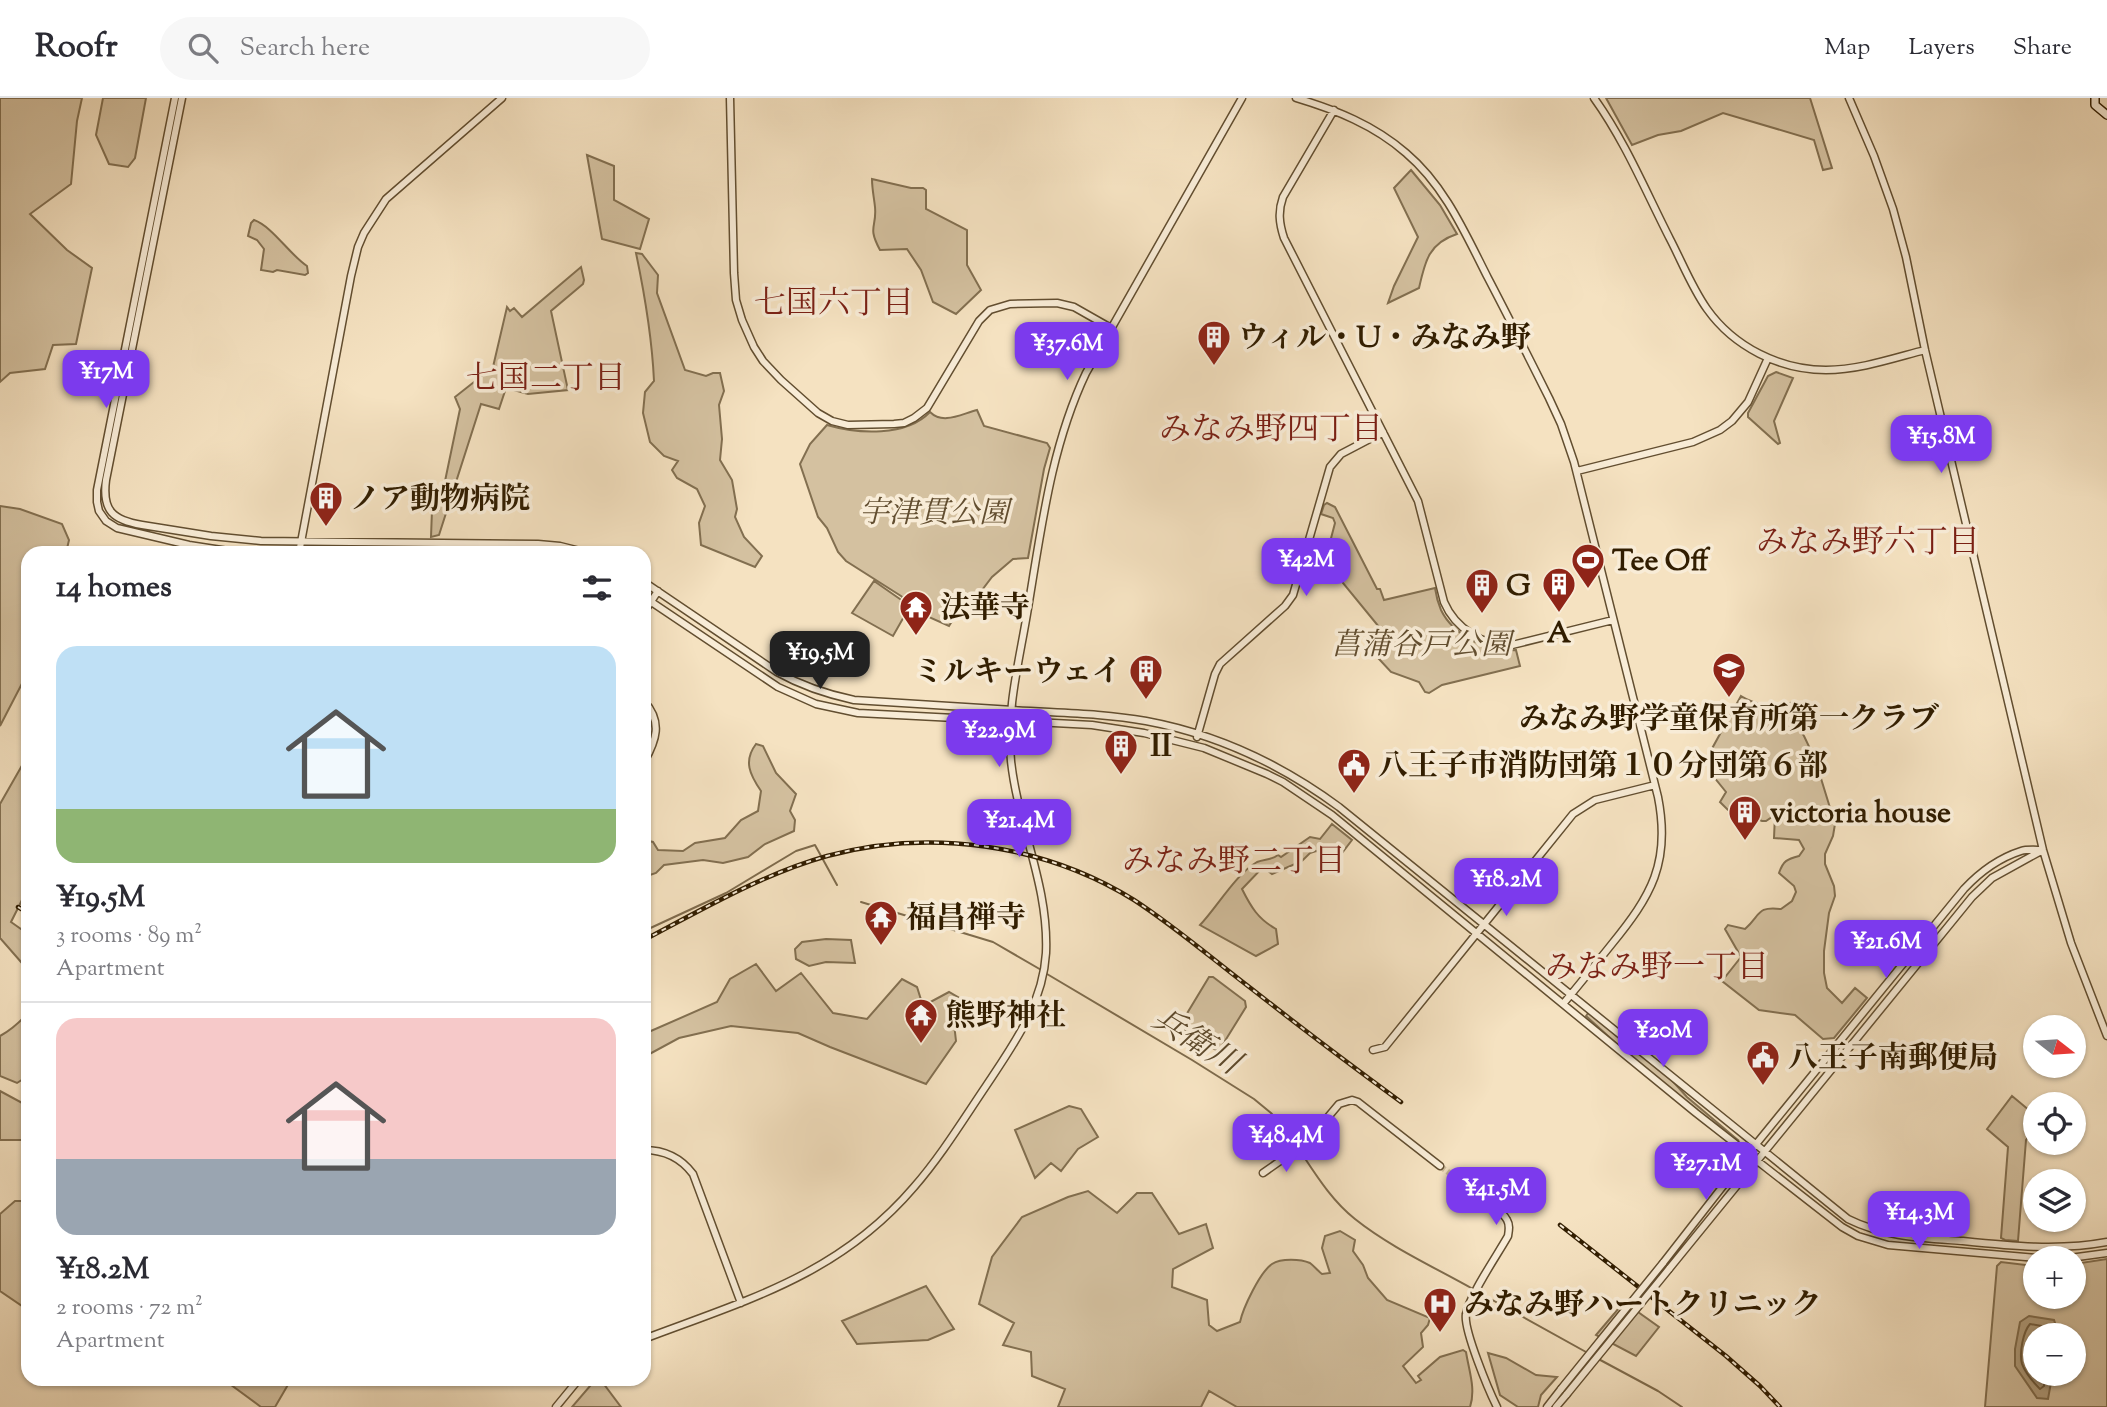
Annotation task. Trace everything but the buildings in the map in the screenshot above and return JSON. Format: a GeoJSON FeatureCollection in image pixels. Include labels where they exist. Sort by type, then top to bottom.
{"type":"FeatureCollection","features":[{"type":"Feature","properties":{"kind":"main road"},"geometry":{"type":"LineString","coordinates":[[2095,98],[2095,105],[2107,115]]}},
{"type":"Feature","properties":{"kind":"street"},"geometry":{"type":"LineString","coordinates":[[175,98],[97,489],[97,502],[102,516],[117,528],[196,546]]}},
{"type":"Feature","properties":{"kind":"street"},"geometry":{"type":"LineString","coordinates":[[182,98],[108,470],[105,498],[114,515],[133,524],[248,541],[560,546]]}},
{"type":"Feature","properties":{"kind":"street"},"geometry":{"type":"LineString","coordinates":[[300,546],[353,270],[364,233],[378,209],[399,186],[502,98]]}},
{"type":"Feature","properties":{"kind":"street"},"geometry":{"type":"LineString","coordinates":[[730,98],[734,273],[742,320],[754,346],[769,368],[823,417],[854,425],[894,425],[915,418],[930,403],[979,321],[990,310],[1004,305],[1066,304],[1111,328]]}},
{"type":"Feature","properties":{"kind":"street"},"geometry":{"type":"LineString","coordinates":[[651,1336],[785,1285],[834,1257],[871,1230],[901,1203],[929,1169],[1014,1044],[1033,1008],[1044,965],[1044,911],[1013,770],[1010,721],[1056,450],[1078,390],[1242,98]]}},
{"type":"Feature","properties":{"kind":"street"},"geometry":{"type":"LineString","coordinates":[[1296,98],[1334,110],[1368,127],[1401,149],[1421,168],[1447,201],[1464,229],[1553,407],[1577,471],[1655,785],[1661,812],[1662,835],[1659,862],[1652,885],[1635,916],[1563,1004]]}},
{"type":"Feature","properties":{"kind":"street"},"geometry":{"type":"LineString","coordinates":[[1594,98],[1619,140],[1706,307],[1732,336],[1768,358],[1800,368],[1836,369],[1926,350]]}},
{"type":"Feature","properties":{"kind":"street"},"geometry":{"type":"LineString","coordinates":[[1849,98],[1893,209],[2043,850],[2067,930],[2107,1036]]}},
{"type":"Feature","properties":{"kind":"street"},"geometry":{"type":"LineString","coordinates":[[1334,110],[1283,197],[1279,223],[1284,238],[1418,501],[1444,602],[1450,614],[1459,624],[1488,642],[1508,646],[1614,620]]}},
{"type":"Feature","properties":{"kind":"street"},"geometry":{"type":"LineString","coordinates":[[1577,471],[1693,442],[1720,430],[1732,421],[1748,402],[1768,358]]}},
{"type":"Feature","properties":{"kind":"street"},"geometry":{"type":"LineString","coordinates":[[1195,746],[1214,674],[1220,664],[1285,606],[1293,595],[1330,467],[1341,454],[1383,432]]}},
{"type":"Feature","properties":{"kind":"street"},"geometry":{"type":"LineString","coordinates":[[651,586],[777,672],[811,689],[854,700],[1147,721],[1198,735],[1271,764],[1324,795],[1838,1212],[1863,1226],[1890,1235],[2048,1248],[2107,1242]]}},
{"type":"Feature","properties":{"kind":"street"},"geometry":{"type":"LineString","coordinates":[[651,596],[658,591]]}},
{"type":"Feature","properties":{"kind":"street"},"geometry":{"type":"LineString","coordinates":[[651,602],[768,681],[816,704],[858,713],[1112,727],[1195,746],[1267,774],[1318,804],[1832,1220],[1858,1236],[1899,1247],[2023,1257]]}},
{"type":"Feature","properties":{"kind":"street"},"geometry":{"type":"LineString","coordinates":[[651,712],[657,730],[651,749]]}},
{"type":"Feature","properties":{"kind":"street"},"geometry":{"type":"LineString","coordinates":[[1373,1050],[1385,1047],[1573,814],[1595,800],[1655,785]]}},
{"type":"Feature","properties":{"kind":"street"},"geometry":{"type":"LineString","coordinates":[[1556,1407],[1564,1392],[1748,1154],[1973,880],[1987,869],[2023,850],[2043,850]]}},
{"type":"Feature","properties":{"kind":"street"},"geometry":{"type":"LineString","coordinates":[[1547,1407],[1564,1392],[1669,1269],[1972,897],[1992,878],[2043,850]]}},
{"type":"Feature","properties":{"kind":"street"},"geometry":{"type":"LineString","coordinates":[[1263,1173],[1303,1145],[1339,1104],[1352,1100],[1440,1166]]}},
{"type":"Feature","properties":{"kind":"street"},"geometry":{"type":"LineString","coordinates":[[651,1151],[671,1155],[693,1174],[741,1303]]}},
{"type":"Feature","properties":{"kind":"street"},"geometry":{"type":"LineString","coordinates":[[1455,1177],[1501,1213],[1509,1226],[1508,1236],[1466,1311],[1466,1326],[1497,1407]]}},
{"type":"Feature","properties":{"kind":"street"},"geometry":{"type":"LineString","coordinates":[[2086,1256],[2107,1253]]}},
{"type":"Feature","properties":{"kind":"street"},"geometry":{"type":"LineString","coordinates":[[556,1407],[573,1386]]}},
{"type":"Feature","properties":{"kind":"green space"},"geometry":{"type":"Polygon","coordinates":[[[0,98],[82,98],[71,184],[30,214],[67,250],[92,268],[76,344],[53,345],[45,369],[10,373],[0,382],[0,98]]]}},
{"type":"Feature","properties":{"kind":"green space"},"geometry":{"type":"Polygon","coordinates":[[[103,98],[146,98],[135,158],[128,167],[109,164],[96,135],[103,98]]]}},
{"type":"Feature","properties":{"kind":"green space"},"geometry":{"type":"Polygon","coordinates":[[[1606,98],[1810,98],[1832,168],[1823,170],[1814,140],[1723,113],[1681,131],[1658,135],[1632,145],[1606,98]]]}},
{"type":"Feature","properties":{"kind":"green space"},"geometry":{"type":"Polygon","coordinates":[[[587,155],[614,166],[614,200],[649,219],[640,249],[602,239],[587,155]]]}},
{"type":"Feature","properties":{"kind":"green space"},"geometry":{"type":"Polygon","coordinates":[[[1411,170],[1440,205],[1457,234],[1434,248],[1419,288],[1388,303],[1418,237],[1394,188],[1411,170]]]}},
{"type":"Feature","properties":{"kind":"green space"},"geometry":{"type":"Polygon","coordinates":[[[872,179],[923,188],[926,190],[926,209],[967,230],[967,265],[981,290],[956,314],[933,302],[921,270],[907,249],[880,250],[873,231],[875,214],[872,179]]]}},
{"type":"Feature","properties":{"kind":"green space"},"geometry":{"type":"Polygon","coordinates":[[[254,220],[268,228],[307,266],[308,273],[305,275],[261,270],[264,249],[257,240],[248,236],[254,220]]]}},
{"type":"Feature","properties":{"kind":"green space"},"geometry":{"type":"Polygon","coordinates":[[[636,253],[642,254],[658,275],[657,293],[685,370],[706,376],[720,373],[724,391],[719,405],[722,439],[720,460],[732,480],[737,509],[735,517],[744,537],[762,556],[755,567],[701,545],[699,523],[705,506],[697,489],[677,478],[672,470],[678,461],[664,456],[650,442],[643,413],[645,392],[654,381],[653,365],[648,317],[636,253]]]}},
{"type":"Feature","properties":{"kind":"green space"},"geometry":{"type":"Polygon","coordinates":[[[581,267],[583,284],[551,311],[568,390],[528,394],[506,388],[499,409],[481,404],[439,535],[431,537],[432,510],[439,510],[460,409],[455,397],[493,367],[507,307],[510,311],[514,308],[522,317],[581,267]]]}},
{"type":"Feature","properties":{"kind":"green space"},"geometry":{"type":"Polygon","coordinates":[[[1776,372],[1793,378],[1774,421],[1780,443],[1778,444],[1748,417],[1768,376],[1776,372]]]}},
{"type":"Feature","properties":{"kind":"green space","name":"宇津貫公園"},"geometry":{"type":"Polygon","coordinates":[[[977,410],[984,426],[1047,443],[1050,448],[1028,558],[1013,559],[992,577],[979,594],[966,599],[949,626],[922,614],[901,596],[846,561],[818,517],[800,464],[810,444],[827,425],[881,431],[908,426],[930,412],[946,418],[977,410]]]}},
{"type":"Feature","properties":{"kind":"green space","name":"菖蒲谷戸公園"},"geometry":{"type":"Polygon","coordinates":[[[1327,503],[1335,507],[1384,600],[1435,588],[1441,610],[1454,627],[1483,645],[1494,649],[1516,650],[1520,666],[1442,685],[1429,693],[1425,692],[1419,682],[1391,672],[1379,659],[1382,656],[1378,649],[1385,638],[1384,633],[1330,567],[1324,565],[1335,523],[1333,518],[1321,514],[1327,503]]]}},
{"type":"Feature","properties":{"kind":"green space"},"geometry":{"type":"Polygon","coordinates":[[[0,506],[20,509],[62,524],[69,540],[68,546],[21,546],[21,686],[0,726],[0,506]]]}},
{"type":"Feature","properties":{"kind":"green space"},"geometry":{"type":"Polygon","coordinates":[[[874,581],[910,606],[893,636],[852,613],[874,581]]]}},
{"type":"Feature","properties":{"kind":"green space"},"geometry":{"type":"Polygon","coordinates":[[[1741,696],[1765,704],[1790,703],[1795,723],[1815,759],[1835,824],[1825,854],[1825,864],[1835,896],[1829,913],[1824,973],[1827,988],[1842,1003],[1855,988],[1867,998],[1834,1038],[1823,1039],[1795,1015],[1759,1010],[1722,981],[1741,957],[1725,929],[1728,925],[1745,929],[1763,910],[1781,909],[1792,901],[1796,892],[1794,886],[1779,873],[1786,861],[1799,856],[1804,849],[1799,840],[1774,838],[1775,815],[1762,821],[1733,809],[1728,810],[1720,802],[1726,792],[1714,777],[1709,754],[1741,696]]]}},
{"type":"Feature","properties":{"kind":"green space"},"geometry":{"type":"Polygon","coordinates":[[[756,744],[763,746],[776,773],[796,794],[790,811],[795,820],[794,831],[765,844],[748,857],[723,863],[703,860],[664,865],[651,875],[651,842],[658,850],[683,851],[695,843],[725,838],[741,820],[758,811],[761,791],[751,774],[749,762],[756,744]]]}},
{"type":"Feature","properties":{"kind":"green space"},"geometry":{"type":"Polygon","coordinates":[[[21,767],[21,902],[11,922],[21,929],[21,962],[0,938],[0,804],[21,767]]]}},
{"type":"Feature","properties":{"kind":"green space"},"geometry":{"type":"Polygon","coordinates":[[[1332,824],[1352,840],[1339,857],[1332,860],[1316,851],[1302,861],[1272,874],[1263,867],[1242,889],[1256,912],[1276,929],[1278,944],[1256,956],[1200,925],[1249,867],[1278,855],[1281,857],[1310,837],[1320,839],[1332,824]]]}},
{"type":"Feature","properties":{"kind":"green space"},"geometry":{"type":"Polygon","coordinates":[[[851,940],[855,963],[826,962],[809,966],[796,959],[795,949],[802,942],[851,940]]]}},
{"type":"Feature","properties":{"kind":"green space"},"geometry":{"type":"Polygon","coordinates":[[[756,964],[776,991],[801,973],[833,1013],[867,1019],[902,979],[917,987],[923,1006],[949,992],[961,999],[953,1015],[956,1041],[926,1084],[798,1033],[731,1026],[679,1038],[651,1053],[651,1031],[717,1002],[730,979],[756,964]]]}},
{"type":"Feature","properties":{"kind":"green space"},"geometry":{"type":"Polygon","coordinates":[[[1209,977],[1213,977],[1245,1001],[1246,1007],[1220,1049],[1216,1050],[1182,1029],[1180,1025],[1209,977]]]}},
{"type":"Feature","properties":{"kind":"green space"},"geometry":{"type":"Polygon","coordinates":[[[1589,1012],[1668,1076],[1687,1097],[1739,1141],[1629,1055],[1586,1016],[1589,1012]]]}},
{"type":"Feature","properties":{"kind":"green space"},"geometry":{"type":"Polygon","coordinates":[[[21,1020],[21,1080],[17,1083],[0,1076],[0,1036],[21,1020]]]}},
{"type":"Feature","properties":{"kind":"green space"},"geometry":{"type":"Polygon","coordinates":[[[0,1091],[21,1102],[21,1140],[0,1140],[0,1091]]]}},
{"type":"Feature","properties":{"kind":"green space"},"geometry":{"type":"Polygon","coordinates":[[[2012,1096],[2023,1105],[2025,1155],[2018,1241],[2001,1238],[2008,1147],[1987,1129],[2012,1096]]]}},
{"type":"Feature","properties":{"kind":"green space"},"geometry":{"type":"Polygon","coordinates":[[[1069,1106],[1081,1109],[1098,1137],[1078,1149],[1061,1171],[1051,1163],[1035,1178],[1015,1130],[1069,1106]]]}},
{"type":"Feature","properties":{"kind":"green space"},"geometry":{"type":"Polygon","coordinates":[[[1088,1191],[1117,1213],[1137,1193],[1152,1193],[1179,1234],[1206,1224],[1213,1248],[1173,1269],[1172,1287],[1207,1300],[1209,1325],[1217,1331],[1240,1322],[1262,1274],[1272,1264],[1286,1260],[1302,1261],[1310,1263],[1322,1274],[1330,1273],[1322,1248],[1325,1236],[1340,1231],[1355,1240],[1353,1251],[1368,1278],[1387,1300],[1430,1318],[1421,1333],[1423,1347],[1403,1366],[1416,1383],[1421,1380],[1418,1376],[1440,1357],[1463,1350],[1466,1352],[1471,1380],[1470,1407],[1237,1407],[1209,1391],[1201,1407],[1058,1407],[1065,1389],[1032,1376],[1031,1352],[1003,1345],[1014,1323],[979,1304],[992,1257],[1022,1217],[1088,1191]]]}},
{"type":"Feature","properties":{"kind":"green space"},"geometry":{"type":"Polygon","coordinates":[[[15,1201],[21,1201],[21,1305],[0,1291],[0,1214],[15,1201]]]}},
{"type":"Feature","properties":{"kind":"green space"},"geometry":{"type":"Polygon","coordinates":[[[2107,1259],[2107,1407],[1985,1407],[1997,1266],[2001,1262],[2023,1265],[2023,1309],[2086,1309],[2086,1262],[2107,1259]]]}},
{"type":"Feature","properties":{"kind":"green space"},"geometry":{"type":"Polygon","coordinates":[[[926,1286],[954,1329],[928,1340],[857,1344],[842,1321],[926,1286]]]}},
{"type":"Feature","properties":{"kind":"green space"},"geometry":{"type":"Polygon","coordinates":[[[1624,1302],[1659,1327],[1636,1356],[1596,1335],[1624,1302]]]}},
{"type":"Feature","properties":{"kind":"green space"},"geometry":{"type":"Polygon","coordinates":[[[1488,1353],[1506,1358],[1536,1375],[1557,1377],[1541,1395],[1538,1407],[1518,1407],[1500,1395],[1488,1353]]]}},
{"type":"Feature","properties":{"kind":"green space"},"geometry":{"type":"Polygon","coordinates":[[[232,1386],[287,1386],[275,1407],[261,1407],[232,1386]]]}},
{"type":"Feature","properties":{"kind":"green space"},"geometry":{"type":"Polygon","coordinates":[[[590,1386],[605,1386],[621,1407],[572,1407],[590,1386]]]}},
{"type":"Feature","properties":{"kind":"water"},"geometry":{"type":"Polygon","coordinates":[[[2029,1316],[2054,1320],[2055,1323],[2023,1323],[2023,1378],[2015,1366],[2020,1322],[2029,1316]]]}},
{"type":"Feature","properties":{"kind":"water"},"geometry":{"type":"Polygon","coordinates":[[[2029,1386],[2050,1386],[2048,1399],[2037,1398],[2029,1386]]]}},
{"type":"Feature","properties":{"kind":"waterway","name":"兵衛川"},"geometry":{"type":"LineString","coordinates":[[651,928],[726,893],[796,851],[815,845],[837,885]]}},
{"type":"Feature","properties":{"kind":"waterway","name":"兵衛川"},"geometry":{"type":"LineString","coordinates":[[861,902],[993,942],[1043,971]]}},
{"type":"Feature","properties":{"kind":"waterway","name":"兵衛川"},"geometry":{"type":"LineString","coordinates":[[1047,974],[1254,1099],[1271,1113],[1297,1146]]}},
{"type":"Feature","properties":{"kind":"waterway","name":"兵衛川"},"geometry":{"type":"LineString","coordinates":[[1300,1151],[1332,1196],[1355,1219],[1397,1248],[1473,1289]]}},
{"type":"Feature","properties":{"kind":"waterway","name":"兵衛川"},"geometry":{"type":"LineString","coordinates":[[1478,1292],[1586,1352]]}},
{"type":"Feature","properties":{"kind":"waterway","name":"兵衛川"},"geometry":{"type":"LineString","coordinates":[[1591,1355],[1682,1407]]}},
{"type":"Feature","properties":{"kind":"tunnel"},"geometry":{"type":"LineString","coordinates":[[1440,1166],[1455,1177]]}},
{"type":"Feature","properties":{"kind":"railway"},"geometry":{"type":"LineString","coordinates":[[651,936],[757,882],[827,856],[905,843],[985,846],[1024,854],[1099,881],[1134,900],[1401,1102]]}},
{"type":"Feature","properties":{"kind":"railway"},"geometry":{"type":"LineString","coordinates":[[1560,1225],[1726,1356],[1780,1407]]}},
{"type":"Feature","properties":{"kind":"place","name":"ウィル・U・みなみ野"},"geometry":{"type":"Point","coordinates":[1214,367]}},
{"type":"Feature","properties":{"kind":"place","name":"ノア動物病院"},"geometry":{"type":"Point","coordinates":[326,528]}},
{"type":"Feature","properties":{"kind":"place","name":"Tee Off"},"geometry":{"type":"Point","coordinates":[1588,590]}},
{"type":"Feature","properties":{"kind":"place","name":"A"},"geometry":{"type":"Point","coordinates":[1559,614]}},
{"type":"Feature","properties":{"kind":"place","name":"G"},"geometry":{"type":"Point","coordinates":[1482,615]}},
{"type":"Feature","properties":{"kind":"place","name":"法華寺"},"geometry":{"type":"Point","coordinates":[916,637]}},
{"type":"Feature","properties":{"kind":"place","name":"みなみ野学童保育所第一クラブ"},"geometry":{"type":"Point","coordinates":[1729,699]}},
{"type":"Feature","properties":{"kind":"place","name":"ミルキーウェイ"},"geometry":{"type":"Point","coordinates":[1146,701]}},
{"type":"Feature","properties":{"kind":"place","name":"Ⅱ"},"geometry":{"type":"Point","coordinates":[1121,776]}},
{"type":"Feature","properties":{"kind":"place","name":"八王子市消防団第１０分団第６部"},"geometry":{"type":"Point","coordinates":[1354,795]}},
{"type":"Feature","properties":{"kind":"place","name":"victoria house"},"geometry":{"type":"Point","coordinates":[1745,842]}},
{"type":"Feature","properties":{"kind":"place","name":"福昌禅寺"},"geometry":{"type":"Point","coordinates":[881,947]}},
{"type":"Feature","properties":{"kind":"place","name":"熊野神社"},"geometry":{"type":"Point","coordinates":[921,1045]}},
{"type":"Feature","properties":{"kind":"place","name":"八王子南郵便局"},"geometry":{"type":"Point","coordinates":[1763,1087]}},
{"type":"Feature","properties":{"kind":"place","name":"みなみ野ハートクリニック"},"geometry":{"type":"Point","coordinates":[1440,1334]}},
{"type":"Feature","properties":{"kind":"district","name":"七国六丁目"},"geometry":{"type":"Point","coordinates":[834,302]}},
{"type":"Feature","properties":{"kind":"district","name":"七国二丁目"},"geometry":{"type":"Point","coordinates":[546,377]}},
{"type":"Feature","properties":{"kind":"district","name":"みなみ野四丁目"},"geometry":{"type":"Point","coordinates":[1271,428]}},
{"type":"Feature","properties":{"kind":"district","name":"みなみ野六丁目"},"geometry":{"type":"Point","coordinates":[1868,541]}},
{"type":"Feature","properties":{"kind":"district","name":"みなみ野二丁目"},"geometry":{"type":"Point","coordinates":[1234,860]}},
{"type":"Feature","properties":{"kind":"district","name":"みなみ野一丁目"},"geometry":{"type":"Point","coordinates":[1657,966]}}]}
